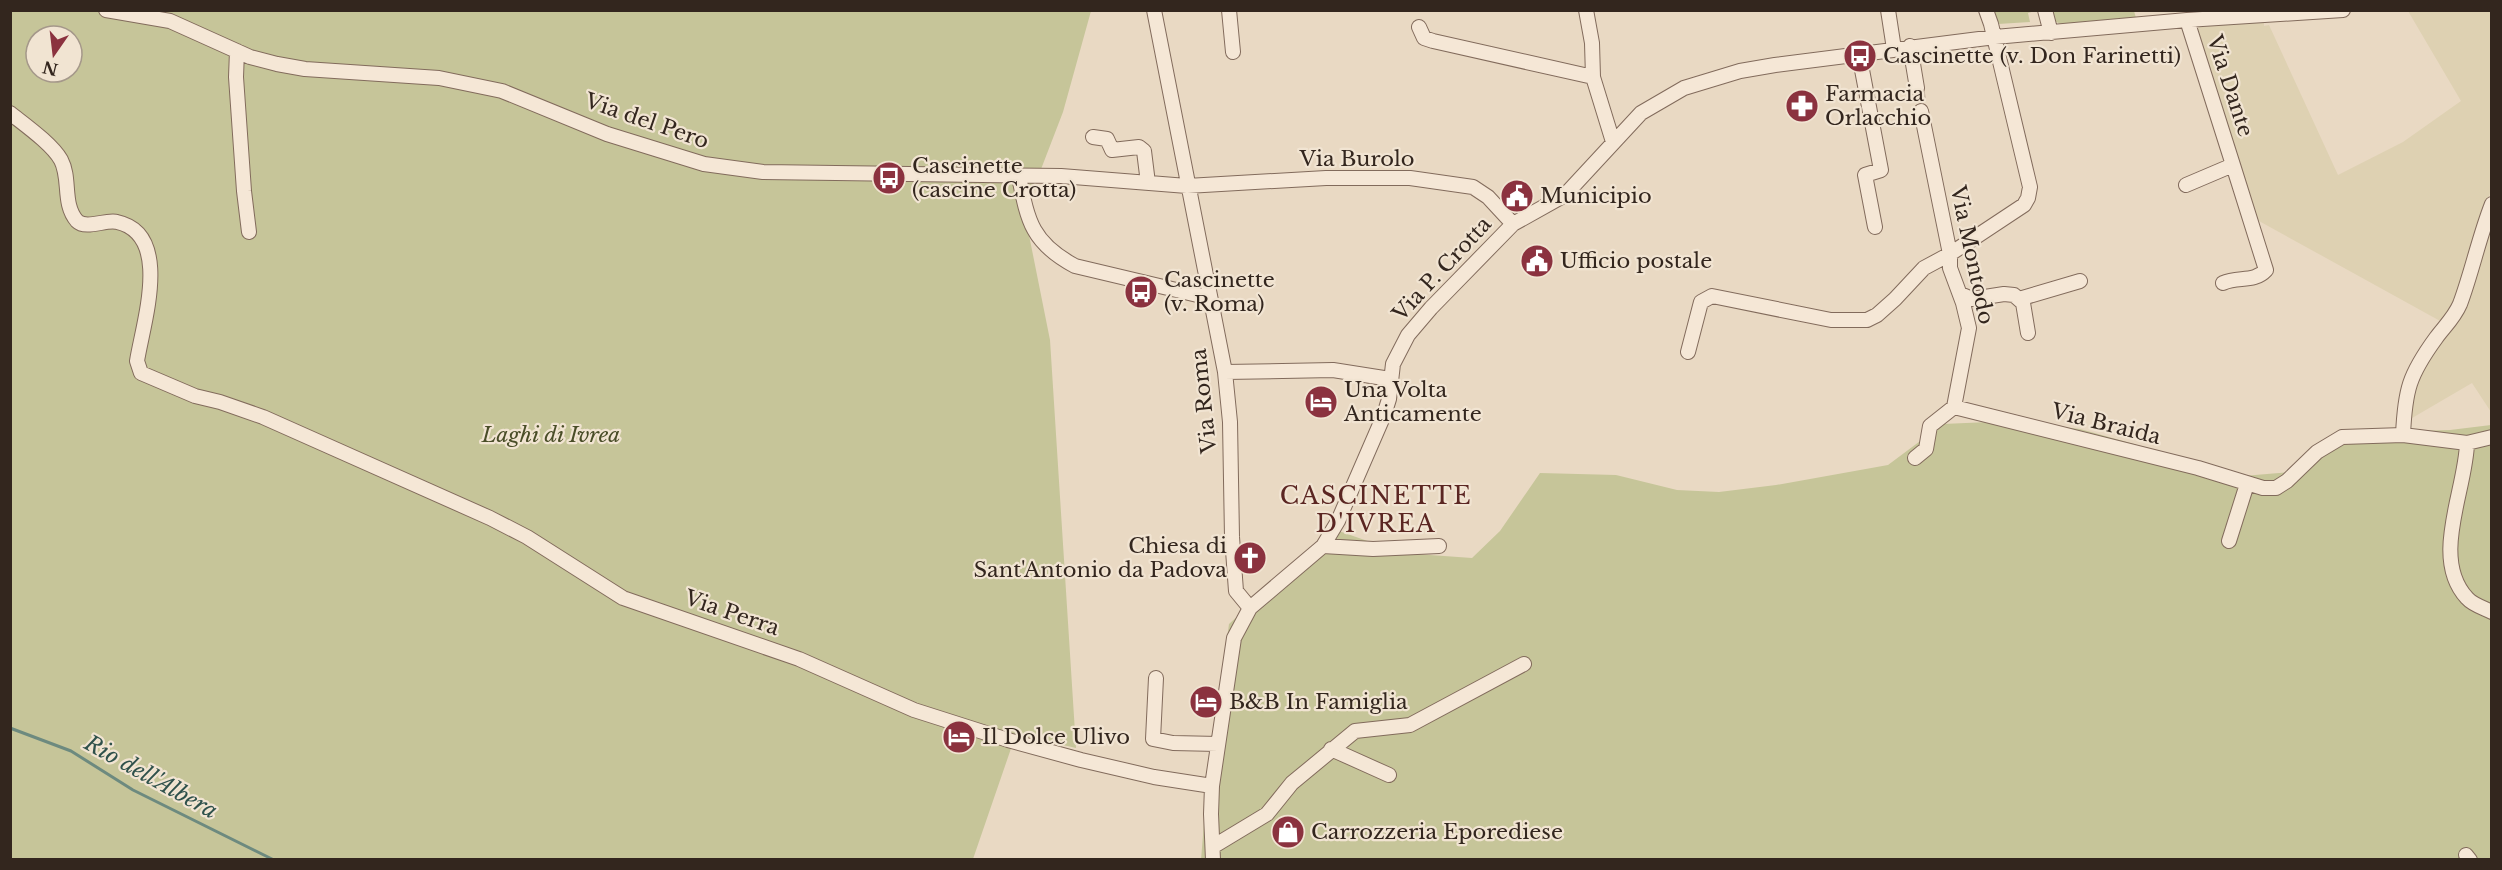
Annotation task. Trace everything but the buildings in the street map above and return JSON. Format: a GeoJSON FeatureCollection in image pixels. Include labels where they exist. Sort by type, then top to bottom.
{"type":"FeatureCollection","features":[{"type":"Feature","properties":{"kind":"street","name":"Via del Pero"},"geometry":{"type":"LineString","coordinates":[[106,10],[170,21],[237,51],[277,64],[305,69],[439,78],[502,91],[607,134],[704,164],[763,172],[1088,177],[1187,186]]}},
{"type":"Feature","properties":{"kind":"street","name":"Via Roma"},"geometry":{"type":"LineString","coordinates":[[1154,10],[1225,372],[1230,422],[1232,537],[1236,591],[1250,608]]}},
{"type":"Feature","properties":{"kind":"street"},"geometry":{"type":"LineString","coordinates":[[1229,10],[1233,52]]}},
{"type":"Feature","properties":{"kind":"street"},"geometry":{"type":"LineString","coordinates":[[1587,10],[1592,43],[1593,77],[1613,142]]}},
{"type":"Feature","properties":{"kind":"street"},"geometry":{"type":"LineString","coordinates":[[1888,10],[1894,49]]}},
{"type":"Feature","properties":{"kind":"street"},"geometry":{"type":"LineString","coordinates":[[1688,352],[1701,302],[1712,296],[1831,320],[1866,320],[1876,315],[1895,299],[1924,268],[1950,254],[2024,205],[2030,187],[2009,105],[1995,37],[1986,10]]}},
{"type":"Feature","properties":{"kind":"street"},"geometry":{"type":"LineString","coordinates":[[2045,10],[2051,33]]}},
{"type":"Feature","properties":{"kind":"street","name":"Via P. Crotta"},"geometry":{"type":"LineString","coordinates":[[1250,608],[1323,546],[1338,521],[1373,443],[1389,399],[1393,364],[1402,344],[1418,322],[1513,224],[1565,195],[1641,113],[1684,88],[1740,71],[1910,46],[2187,20],[2343,10]]}},
{"type":"Feature","properties":{"kind":"street","name":"Via Dante"},"geometry":{"type":"LineString","coordinates":[[2187,20],[2265,261],[2265,270],[2260,276],[2230,279],[2223,283]]}},
{"type":"Feature","properties":{"kind":"street"},"geometry":{"type":"LineString","coordinates":[[1419,27],[1424,38],[1433,41],[1593,77]]}},
{"type":"Feature","properties":{"kind":"street"},"geometry":{"type":"LineString","coordinates":[[1910,46],[1917,88]]}},
{"type":"Feature","properties":{"kind":"street"},"geometry":{"type":"LineString","coordinates":[[237,51],[236,77],[249,231]]}},
{"type":"Feature","properties":{"kind":"street"},"geometry":{"type":"LineString","coordinates":[[1859,54],[1881,170],[1865,175],[1875,227]]}},
{"type":"Feature","properties":{"kind":"street","name":"Via Montodo"},"geometry":{"type":"LineString","coordinates":[[1921,111],[1950,254],[1950,268],[1969,328],[1954,407]]}},
{"type":"Feature","properties":{"kind":"street","name":"Via Perra"},"geometry":{"type":"LineString","coordinates":[[10,113],[60,158],[65,171],[69,206],[78,222],[84,225],[121,222],[137,233],[147,246],[150,257],[150,280],[137,361],[141,373],[195,396],[263,417],[490,518],[526,537],[623,598],[799,659],[905,706],[997,737],[1154,777],[1212,786]]}},
{"type":"Feature","properties":{"kind":"street"},"geometry":{"type":"LineString","coordinates":[[1093,137],[1107,139],[1112,150],[1139,147],[1144,151],[1148,183]]}},
{"type":"Feature","properties":{"kind":"street","name":"Via Dante"},"geometry":{"type":"LineString","coordinates":[[2186,185],[2233,165]]}},
{"type":"Feature","properties":{"kind":"street"},"geometry":{"type":"LineString","coordinates":[[1019,177],[1028,219],[1040,239],[1057,256],[1076,266],[1210,298]]}},
{"type":"Feature","properties":{"kind":"street","name":"Via Burolo"},"geometry":{"type":"LineString","coordinates":[[1187,186],[1378,177],[1433,180],[1473,187],[1488,196],[1513,224]]}},
{"type":"Feature","properties":{"kind":"street"},"geometry":{"type":"LineString","coordinates":[[2403,435],[2405,403],[2411,376],[2421,358],[2451,321],[2459,305],[2478,241],[2492,204]]}},
{"type":"Feature","properties":{"kind":"street"},"geometry":{"type":"LineString","coordinates":[[2019,299],[2080,281]]}},
{"type":"Feature","properties":{"kind":"street"},"geometry":{"type":"LineString","coordinates":[[1959,294],[1972,299],[2004,294],[2014,296],[2023,303],[2028,333]]}},
{"type":"Feature","properties":{"kind":"street"},"geometry":{"type":"LineString","coordinates":[[1225,372],[1333,370],[1390,379]]}},
{"type":"Feature","properties":{"kind":"street"},"geometry":{"type":"LineString","coordinates":[[1915,458],[1926,449],[1930,426],[1954,407]]}},
{"type":"Feature","properties":{"kind":"street","name":"Via Braida"},"geometry":{"type":"LineString","coordinates":[[1954,407],[2198,468],[2263,488],[2276,488],[2287,481],[2317,452],[2342,437],[2403,435],[2467,442],[2492,437]]}},
{"type":"Feature","properties":{"kind":"street"},"geometry":{"type":"LineString","coordinates":[[2467,442],[2467,460],[2452,534],[2450,563],[2467,598],[2492,612]]}},
{"type":"Feature","properties":{"kind":"street"},"geometry":{"type":"LineString","coordinates":[[2229,541],[2247,484]]}},
{"type":"Feature","properties":{"kind":"street"},"geometry":{"type":"LineString","coordinates":[[1323,546],[1373,549],[1439,546]]}},
{"type":"Feature","properties":{"kind":"street"},"geometry":{"type":"LineString","coordinates":[[1213,853],[1210,814],[1212,786],[1234,638],[1250,608]]}},
{"type":"Feature","properties":{"kind":"street"},"geometry":{"type":"LineString","coordinates":[[1213,853],[1267,814],[1292,783],[1331,749],[1362,729],[1410,725],[1524,664]]}},
{"type":"Feature","properties":{"kind":"street"},"geometry":{"type":"LineString","coordinates":[[1156,678],[1153,739],[1218,744]]}},
{"type":"Feature","properties":{"kind":"street"},"geometry":{"type":"LineString","coordinates":[[1331,749],[1389,775]]}},
{"type":"Feature","properties":{"kind":"shaded area"},"geometry":{"type":"Polygon","coordinates":[[[2408,11],[2491,11],[2491,190],[2449,314],[2442,322],[2259,221],[2209,87],[2197,31],[2200,26],[2264,22],[2264,26],[2269,25],[2338,175],[2403,142],[2461,101],[2408,11]]]}},
{"type":"Feature","properties":{"kind":"shaded area"},"geometry":{"type":"Polygon","coordinates":[[[2491,215],[2491,412],[2472,383],[2407,421],[2413,378],[2455,317],[2491,215]]]}},
{"type":"Feature","properties":{"kind":"green space"},"geometry":{"type":"Polygon","coordinates":[[[2035,10],[2028,13],[2030,22],[1998,24],[1992,11],[2035,10]]]}},
{"type":"Feature","properties":{"kind":"green space","name":"Laghi di Ivrea"},"geometry":{"type":"Polygon","coordinates":[[[10,11],[1091,11],[1063,112],[1038,177],[1026,220],[1050,340],[1076,748],[1016,734],[973,859],[11,859],[10,11]]]}},
{"type":"Feature","properties":{"kind":"green space"},"geometry":{"type":"Polygon","coordinates":[[[2050,11],[2134,11],[2136,18],[2061,24],[2054,21],[2050,11]]]}},
{"type":"Feature","properties":{"kind":"green space"},"geometry":{"type":"Polygon","coordinates":[[[2012,421],[2080,429],[2134,444],[2231,477],[2291,472],[2339,438],[2379,432],[2450,430],[2491,425],[2491,859],[1201,860],[1207,785],[1229,624],[1333,529],[1402,553],[1472,558],[1500,531],[1540,473],[1616,475],[1677,490],[1719,492],[1776,485],[1888,465],[1943,424],[2012,421]]]}},
{"type":"Feature","properties":{"kind":"waterway","name":"Rio dell'Albera"},"geometry":{"type":"LineString","coordinates":[[10,728],[71,751],[133,790],[274,860]]}},
{"type":"Feature","properties":{"kind":"tunnel"},"geometry":{"type":"LineString","coordinates":[[1917,88],[1921,111]]}},
{"type":"Feature","properties":{"kind":"place","name":"Cascinette (v. Don Farinetti)"},"geometry":{"type":"Point","coordinates":[1860,56]}},
{"type":"Feature","properties":{"kind":"place","name":"Farmacia Orlacchio"},"geometry":{"type":"Point","coordinates":[1802,106]}},
{"type":"Feature","properties":{"kind":"place","name":"Cascinette (cascine Crotta)"},"geometry":{"type":"Point","coordinates":[889,178]}},
{"type":"Feature","properties":{"kind":"place","name":"Municipio"},"geometry":{"type":"Point","coordinates":[1517,196]}},
{"type":"Feature","properties":{"kind":"place","name":"Ufficio postale"},"geometry":{"type":"Point","coordinates":[1537,261]}},
{"type":"Feature","properties":{"kind":"place","name":"Cascinette (v. Roma)"},"geometry":{"type":"Point","coordinates":[1141,292]}},
{"type":"Feature","properties":{"kind":"place","name":"Una Volta Anticamente"},"geometry":{"type":"Point","coordinates":[1321,402]}},
{"type":"Feature","properties":{"kind":"place","name":"Chiesa di Sant'Antonio da Padova"},"geometry":{"type":"Point","coordinates":[1250,558]}},
{"type":"Feature","properties":{"kind":"place","name":"B&B In Famiglia"},"geometry":{"type":"Point","coordinates":[1206,702]}},
{"type":"Feature","properties":{"kind":"place","name":"Il Dolce Ulivo"},"geometry":{"type":"Point","coordinates":[959,737]}},
{"type":"Feature","properties":{"kind":"place","name":"Carrozzeria Eporediese"},"geometry":{"type":"Point","coordinates":[1288,832]}},
{"type":"Feature","properties":{"kind":"district","name":"CASCINETTE D'IVREA"},"geometry":{"type":"Point","coordinates":[1376,509]}}]}
